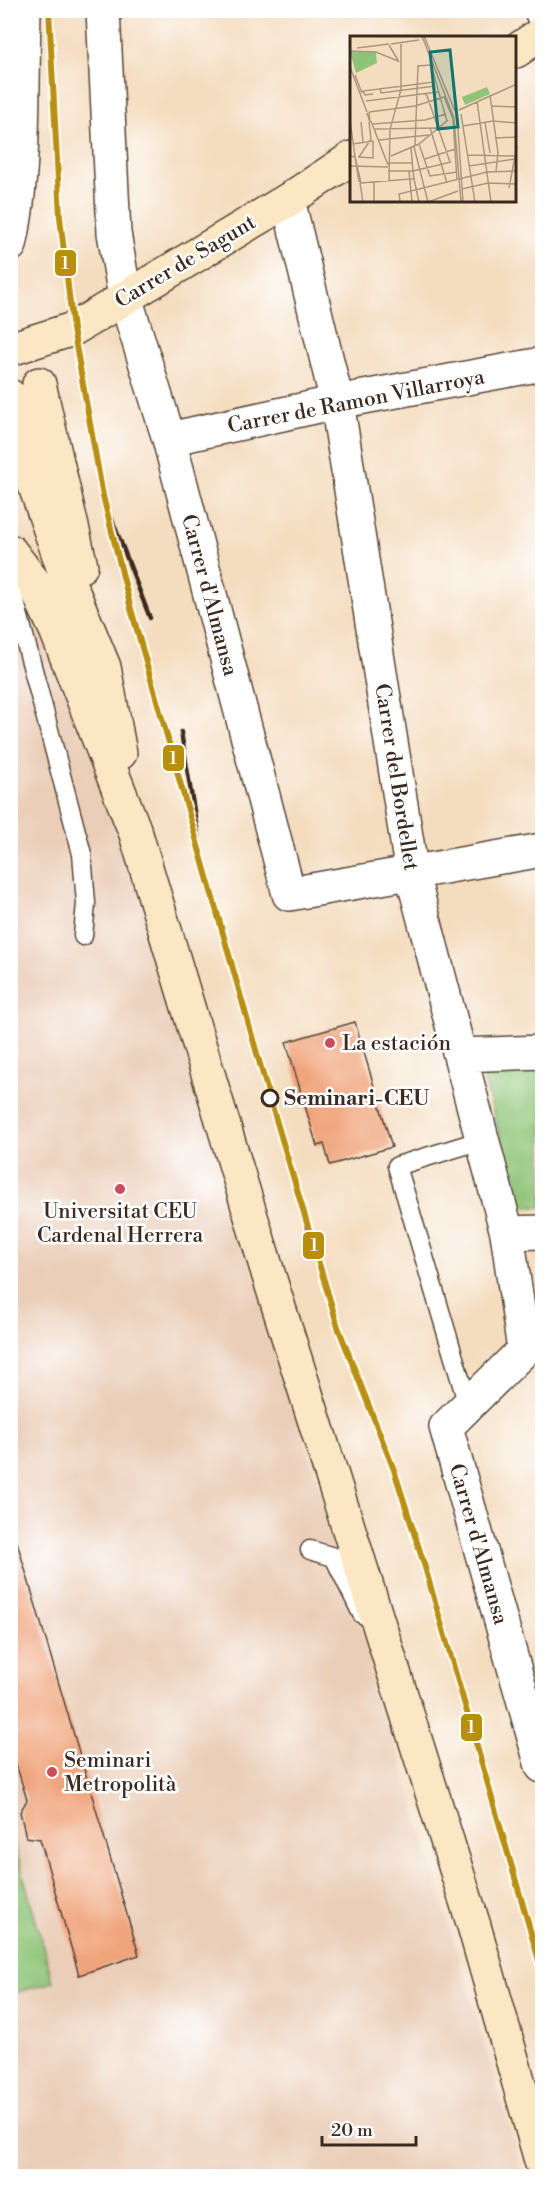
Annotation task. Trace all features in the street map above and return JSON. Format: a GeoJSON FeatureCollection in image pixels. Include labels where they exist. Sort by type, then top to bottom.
{"type":"FeatureCollection","features":[{"type":"Feature","properties":{"kind":"street"},"geometry":{"type":"LineString","coordinates":[[10,245],[15,224],[24,10]]}},
{"type":"Feature","properties":{"kind":"street","name":"Carrer d'Almansa"},"geometry":{"type":"LineString","coordinates":[[103,10],[114,233],[125,297],[169,439],[289,894],[412,874]]}},
{"type":"Feature","properties":{"kind":"street"},"geometry":{"type":"LineString","coordinates":[[517,50],[543,33]]}},
{"type":"Feature","properties":{"kind":"street","name":"Carrer de Sagunt"},"geometry":{"type":"LineString","coordinates":[[10,349],[64,332],[288,200],[350,159]]}},
{"type":"Feature","properties":{"kind":"street","name":"Carrer del Bordellet"},"geometry":{"type":"LineString","coordinates":[[288,200],[337,402],[412,874],[507,1233],[533,1350]]}},
{"type":"Feature","properties":{"kind":"street"},"geometry":{"type":"LineString","coordinates":[[10,325],[64,332],[51,357],[25,390],[21,453],[64,573],[104,667]]}},
{"type":"Feature","properties":{"kind":"street","name":"Carrer de Ramon Villarroya"},"geometry":{"type":"LineString","coordinates":[[169,439],[337,402],[543,364]]}},
{"type":"Feature","properties":{"kind":"street"},"geometry":{"type":"LineString","coordinates":[[25,390],[104,667],[136,834]]}},
{"type":"Feature","properties":{"kind":"street"},"geometry":{"type":"LineString","coordinates":[[10,551],[33,581],[57,630],[136,834],[268,1273],[474,1926],[543,2164]]}},
{"type":"Feature","properties":{"kind":"street"},"geometry":{"type":"LineString","coordinates":[[412,874],[543,850]]}},
{"type":"Feature","properties":{"kind":"street"},"geometry":{"type":"LineString","coordinates":[[459,1055],[543,1052]]}},
{"type":"Feature","properties":{"kind":"street"},"geometry":{"type":"LineString","coordinates":[[507,1233],[543,1232]]}},
{"type":"Feature","properties":{"kind":"street","name":"Carrer d'Almansa"},"geometry":{"type":"LineString","coordinates":[[533,1350],[468,1405],[446,1427],[543,1766]]}},
{"type":"Feature","properties":{"kind":"lane"},"geometry":{"type":"LineString","coordinates":[[10,583],[82,854],[86,903],[83,936]]}},
{"type":"Feature","properties":{"kind":"lane"},"geometry":{"type":"LineString","coordinates":[[468,1405],[397,1166],[482,1140]]}},
{"type":"Feature","properties":{"kind":"lane"},"geometry":{"type":"LineString","coordinates":[[310,1550],[334,1557],[401,1695]]}},
{"type":"Feature","properties":{"kind":"shaded area","name":"Universitat CEU Cardenal Herrera"},"geometry":{"type":"Polygon","coordinates":[[[10,577],[68,685],[149,917],[524,2176],[11,2176],[10,577]]]}},
{"type":"Feature","properties":{"kind":"green space"},"geometry":{"type":"Polygon","coordinates":[[[542,1064],[542,1207],[520,1207],[480,1066],[542,1064]]]}},
{"type":"Feature","properties":{"kind":"green space"},"geometry":{"type":"Polygon","coordinates":[[[11,1832],[53,1982],[10,1994],[11,1832]]]}},
{"type":"Feature","properties":{"kind":"building"},"geometry":{"type":"Polygon","coordinates":[[[355,1022],[392,1147],[330,1165],[324,1144],[317,1146],[286,1042],[355,1022]]]}},
{"type":"Feature","properties":{"kind":"building","name":"Seminari Metropolità"},"geometry":{"type":"Polygon","coordinates":[[[17,1542],[139,1955],[79,1975],[40,1839],[26,1837],[20,1812],[27,1800],[10,1744],[10,1543],[17,1542]]]}},
{"type":"Feature","properties":{"kind":"railway"},"geometry":{"type":"LineString","coordinates":[[103,496],[150,618]]}},
{"type":"Feature","properties":{"kind":"railway"},"geometry":{"type":"LineString","coordinates":[[181,732],[203,865]]}},
{"type":"Feature","properties":{"kind":"transit line","name":"1"},"geometry":{"type":"LineString","coordinates":[[49,10],[60,217],[73,329],[103,496],[131,609],[269,1096],[338,1327],[394,1470],[424,1564],[542,1971]]}},
{"type":"Feature","properties":{"kind":"place","name":"La estación"},"geometry":{"type":"Point","coordinates":[330,1043]}},
{"type":"Feature","properties":{"kind":"place","name":"Seminari-CEU"},"geometry":{"type":"Point","coordinates":[270,1098]}},
{"type":"Feature","properties":{"kind":"place","name":"Universitat CEU Cardenal Herrera"},"geometry":{"type":"Point","coordinates":[120,1189]}},
{"type":"Feature","properties":{"kind":"place","name":"Seminari Metropolità"},"geometry":{"type":"Point","coordinates":[52,1772]}}]}
